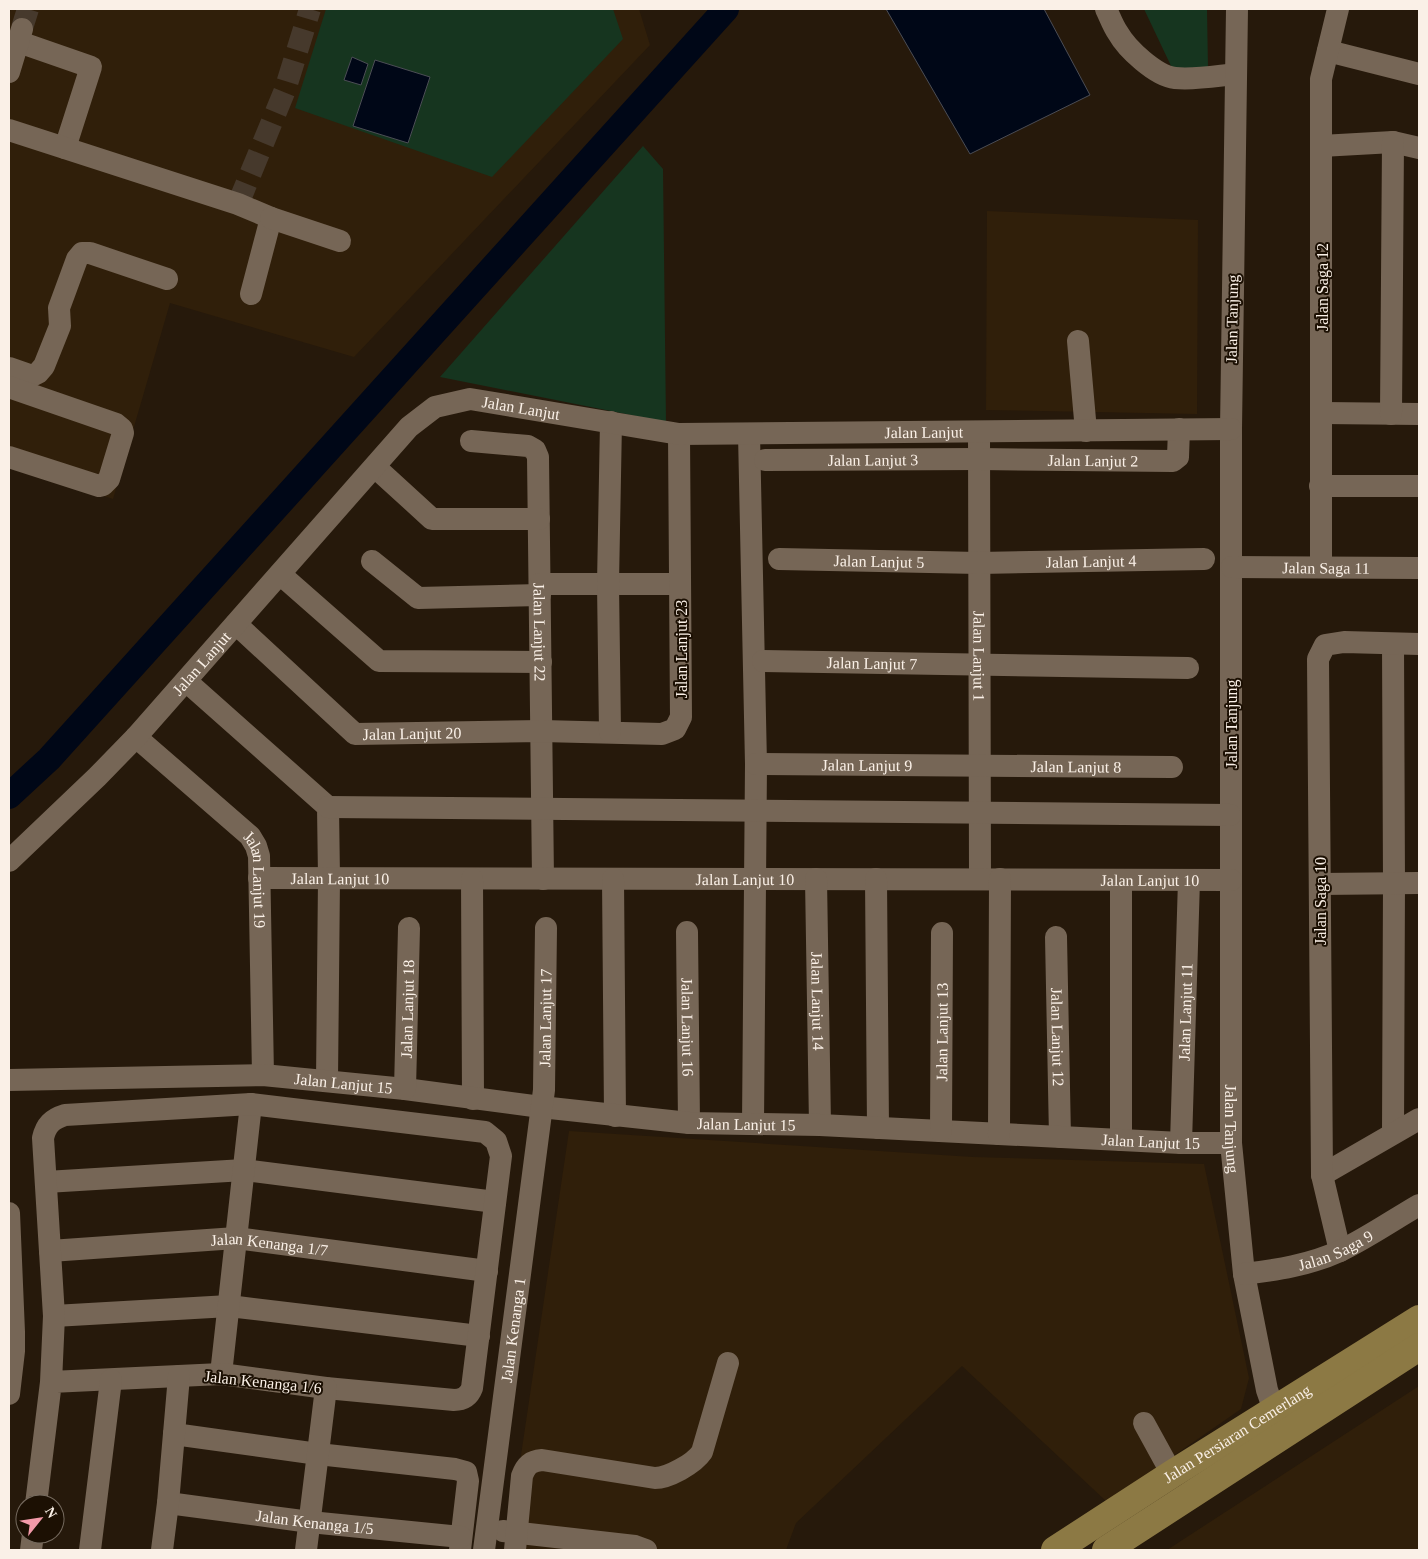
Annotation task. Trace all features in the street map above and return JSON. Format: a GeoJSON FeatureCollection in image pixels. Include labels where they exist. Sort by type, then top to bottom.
{"type":"FeatureCollection","features":[{"type":"Feature","properties":{"kind":"main road","name":"Jalan Persiaran Cemerlang"},"geometry":{"type":"LineString","coordinates":[[1106,1550],[1419,1319]]}},
{"type":"Feature","properties":{"kind":"main road","name":"Jalan Persiaran Cemerlang"},"geometry":{"type":"LineString","coordinates":[[1055,1550],[1172,1474],[1282,1421],[1419,1347]]}},
{"type":"Feature","properties":{"kind":"street"},"geometry":{"type":"LineString","coordinates":[[1106,9],[1118,34],[1132,51],[1155,70],[1172,78],[1200,78],[1236,74]]}},
{"type":"Feature","properties":{"kind":"street","name":"Jalan Tanjung"},"geometry":{"type":"LineString","coordinates":[[1237,9],[1231,429],[1231,1143],[1244,1274],[1267,1390],[1282,1421]]}},
{"type":"Feature","properties":{"kind":"street","name":"Jalan Saga 12"},"geometry":{"type":"LineString","coordinates":[[1322,567],[1320,486],[1323,413],[1321,79],[1338,9]]}},
{"type":"Feature","properties":{"kind":"street"},"geometry":{"type":"LineString","coordinates":[[9,72],[21,35],[91,67],[65,148]]}},
{"type":"Feature","properties":{"kind":"street"},"geometry":{"type":"LineString","coordinates":[[1328,51],[1419,74]]}},
{"type":"Feature","properties":{"kind":"street"},"geometry":{"type":"LineString","coordinates":[[9,130],[238,204],[271,218],[340,241]]}},
{"type":"Feature","properties":{"kind":"street"},"geometry":{"type":"LineString","coordinates":[[1320,146],[1393,142],[1419,148]]}},
{"type":"Feature","properties":{"kind":"street"},"geometry":{"type":"LineString","coordinates":[[1391,414],[1393,142]]}},
{"type":"Feature","properties":{"kind":"street"},"geometry":{"type":"LineString","coordinates":[[251,294],[271,218]]}},
{"type":"Feature","properties":{"kind":"street"},"geometry":{"type":"LineString","coordinates":[[9,368],[32,376],[38,373],[44,366],[60,326],[59,308],[76,259],[82,253],[90,253],[167,279]]}},
{"type":"Feature","properties":{"kind":"street"},"geometry":{"type":"LineString","coordinates":[[1078,341],[1086,431]]}},
{"type":"Feature","properties":{"kind":"street"},"geometry":{"type":"LineString","coordinates":[[9,387],[116,424],[122,429],[123,433],[109,479],[103,486],[9,457]]}},
{"type":"Feature","properties":{"kind":"street","name":"Jalan Lanjut"},"geometry":{"type":"LineString","coordinates":[[9,861],[136,737],[409,428],[435,406],[470,399],[679,434],[1231,429]]}},
{"type":"Feature","properties":{"kind":"street"},"geometry":{"type":"LineString","coordinates":[[1323,413],[1419,414]]}},
{"type":"Feature","properties":{"kind":"street"},"geometry":{"type":"LineString","coordinates":[[610,732],[608,584],[611,422]]}},
{"type":"Feature","properties":{"kind":"street","name":"Jalan Lanjut 2"},"geometry":{"type":"LineString","coordinates":[[979,459],[1173,461],[1178,457],[1179,430]]}},
{"type":"Feature","properties":{"kind":"street","name":"Jalan Lanjut 1"},"geometry":{"type":"LineString","coordinates":[[979,432],[980,812],[990,879],[999,1134]]}},
{"type":"Feature","properties":{"kind":"street","name":"Jalan Lanjut 23"},"geometry":{"type":"LineString","coordinates":[[542,731],[662,734],[675,729],[682,717],[679,434]]}},
{"type":"Feature","properties":{"kind":"street"},"geometry":{"type":"LineString","coordinates":[[749,434],[756,764],[753,1124]]}},
{"type":"Feature","properties":{"kind":"street","name":"Jalan Lanjut 22"},"geometry":{"type":"LineString","coordinates":[[471,441],[528,446],[535,450],[538,457],[543,879]]}},
{"type":"Feature","properties":{"kind":"street","name":"Jalan Lanjut 3"},"geometry":{"type":"LineString","coordinates":[[765,460],[979,459]]}},
{"type":"Feature","properties":{"kind":"street"},"geometry":{"type":"LineString","coordinates":[[375,467],[432,519],[539,519]]}},
{"type":"Feature","properties":{"kind":"street"},"geometry":{"type":"LineString","coordinates":[[1320,486],[1419,486]]}},
{"type":"Feature","properties":{"kind":"street","name":"Jalan Lanjut 5"},"geometry":{"type":"LineString","coordinates":[[779,559],[979,563]]}},
{"type":"Feature","properties":{"kind":"street","name":"Jalan Lanjut 4"},"geometry":{"type":"LineString","coordinates":[[979,563],[1204,559]]}},
{"type":"Feature","properties":{"kind":"street"},"geometry":{"type":"LineString","coordinates":[[372,561],[418,598],[608,584],[680,584]]}},
{"type":"Feature","properties":{"kind":"street","name":"Jalan Saga 11"},"geometry":{"type":"LineString","coordinates":[[1232,567],[1419,568]]}},
{"type":"Feature","properties":{"kind":"street"},"geometry":{"type":"LineString","coordinates":[[280,574],[379,661],[541,662]]}},
{"type":"Feature","properties":{"kind":"street","name":"Jalan Lanjut 20"},"geometry":{"type":"LineString","coordinates":[[236,624],[355,734],[542,731]]}},
{"type":"Feature","properties":{"kind":"street","name":"Jalan Saga 10"},"geometry":{"type":"LineString","coordinates":[[1340,1251],[1322,1175],[1318,660],[1325,645],[1344,642],[1419,644]]}},
{"type":"Feature","properties":{"kind":"street"},"geometry":{"type":"LineString","coordinates":[[1393,644],[1393,1133]]}},
{"type":"Feature","properties":{"kind":"street","name":"Jalan Lanjut 7"},"geometry":{"type":"LineString","coordinates":[[763,661],[979,664]]}},
{"type":"Feature","properties":{"kind":"street"},"geometry":{"type":"LineString","coordinates":[[979,664],[1188,668]]}},
{"type":"Feature","properties":{"kind":"street"},"geometry":{"type":"LineString","coordinates":[[186,681],[328,807],[1230,815]]}},
{"type":"Feature","properties":{"kind":"street","name":"Jalan Lanjut 19"},"geometry":{"type":"LineString","coordinates":[[136,737],[250,836],[256,846],[259,856],[263,1075]]}},
{"type":"Feature","properties":{"kind":"street","name":"Jalan Lanjut 9"},"geometry":{"type":"LineString","coordinates":[[756,764],[979,766]]}},
{"type":"Feature","properties":{"kind":"street","name":"Jalan Lanjut 8"},"geometry":{"type":"LineString","coordinates":[[979,766],[1172,767]]}},
{"type":"Feature","properties":{"kind":"street"},"geometry":{"type":"LineString","coordinates":[[327,1081],[328,807]]}},
{"type":"Feature","properties":{"kind":"street","name":"Jalan Lanjut 10"},"geometry":{"type":"LineString","coordinates":[[259,878],[1231,880]]}},
{"type":"Feature","properties":{"kind":"street"},"geometry":{"type":"LineString","coordinates":[[472,878],[473,1099]]}},
{"type":"Feature","properties":{"kind":"street"},"geometry":{"type":"LineString","coordinates":[[613,879],[615,1116]]}},
{"type":"Feature","properties":{"kind":"street","name":"Jalan Lanjut 14"},"geometry":{"type":"LineString","coordinates":[[816,879],[820,1125]]}},
{"type":"Feature","properties":{"kind":"street"},"geometry":{"type":"LineString","coordinates":[[876,879],[878,1128]]}},
{"type":"Feature","properties":{"kind":"street"},"geometry":{"type":"LineString","coordinates":[[1121,880],[1121,1140]]}},
{"type":"Feature","properties":{"kind":"street","name":"Jalan Lanjut 11"},"geometry":{"type":"LineString","coordinates":[[1181,1143],[1189,880]]}},
{"type":"Feature","properties":{"kind":"street"},"geometry":{"type":"LineString","coordinates":[[1320,884],[1419,883]]}},
{"type":"Feature","properties":{"kind":"street","name":"Jalan Lanjut 18"},"geometry":{"type":"LineString","coordinates":[[405,1089],[409,928]]}},
{"type":"Feature","properties":{"kind":"street","name":"Jalan Lanjut 17"},"geometry":{"type":"LineString","coordinates":[[541,1107],[544,1090],[546,928]]}},
{"type":"Feature","properties":{"kind":"street","name":"Jalan Lanjut 16"},"geometry":{"type":"LineString","coordinates":[[687,932],[689,1123]]}},
{"type":"Feature","properties":{"kind":"street","name":"Jalan Lanjut 13"},"geometry":{"type":"LineString","coordinates":[[941,1131],[942,933]]}},
{"type":"Feature","properties":{"kind":"street","name":"Jalan Lanjut 12"},"geometry":{"type":"LineString","coordinates":[[1056,937],[1060,1137]]}},
{"type":"Feature","properties":{"kind":"street","name":"Jalan Lanjut 15"},"geometry":{"type":"LineString","coordinates":[[9,1080],[263,1075],[405,1089],[473,1099],[689,1123],[820,1125],[1181,1143],[1231,1143]]}},
{"type":"Feature","properties":{"kind":"street"},"geometry":{"type":"LineString","coordinates":[[221,1374],[251,1104]]}},
{"type":"Feature","properties":{"kind":"street"},"geometry":{"type":"LineString","coordinates":[[37,1494],[51,1382],[54,1316],[43,1138],[47,1126],[58,1117],[251,1104],[485,1132],[496,1141],[500,1152],[479,1336],[228,1306],[54,1316]]}},
{"type":"Feature","properties":{"kind":"street","name":"Jalan Kenanga 1"},"geometry":{"type":"LineString","coordinates":[[485,1540],[541,1107]]}},
{"type":"Feature","properties":{"kind":"street"},"geometry":{"type":"LineString","coordinates":[[1322,1175],[1419,1119]]}},
{"type":"Feature","properties":{"kind":"street"},"geometry":{"type":"LineString","coordinates":[[46,1182],[244,1170],[495,1202]]}},
{"type":"Feature","properties":{"kind":"street","name":"Jalan Saga 9"},"geometry":{"type":"LineString","coordinates":[[1244,1274],[1275,1270],[1308,1262],[1340,1251],[1419,1204]]}},
{"type":"Feature","properties":{"kind":"street"},"geometry":{"type":"LineString","coordinates":[[9,1213],[14,1332],[9,1394]]}},
{"type":"Feature","properties":{"kind":"street","name":"Jalan Kenanga 1/7"},"geometry":{"type":"LineString","coordinates":[[50,1251],[236,1238],[487,1272]]}},
{"type":"Feature","properties":{"kind":"street","name":"Jalan Kenanga 1/6"},"geometry":{"type":"LineString","coordinates":[[51,1382],[221,1374],[326,1388],[454,1400],[462,1399],[471,1392],[479,1336]]}},
{"type":"Feature","properties":{"kind":"street"},"geometry":{"type":"LineString","coordinates":[[516,1541],[522,1476],[524,1469],[535,1460],[658,1478],[669,1475],[697,1459],[704,1448],[728,1363]]}},
{"type":"Feature","properties":{"kind":"street"},"geometry":{"type":"LineString","coordinates":[[162,1550],[179,1376]]}},
{"type":"Feature","properties":{"kind":"street"},"geometry":{"type":"LineString","coordinates":[[90,1550],[111,1380]]}},
{"type":"Feature","properties":{"kind":"street"},"geometry":{"type":"LineString","coordinates":[[306,1550],[326,1388]]}},
{"type":"Feature","properties":{"kind":"street"},"geometry":{"type":"LineString","coordinates":[[1144,1423],[1172,1474]]}},
{"type":"Feature","properties":{"kind":"street"},"geometry":{"type":"LineString","coordinates":[[174,1434],[318,1454],[455,1469],[466,1472],[468,1481],[461,1544]]}},
{"type":"Feature","properties":{"kind":"street","name":"Jalan Kenanga 1/5"},"geometry":{"type":"LineString","coordinates":[[168,1504],[461,1544]]}},
{"type":"Feature","properties":{"kind":"street"},"geometry":{"type":"LineString","coordinates":[[485,1540],[635,1546],[646,1550]]}},
{"type":"Feature","properties":{"kind":"shaded area"},"geometry":{"type":"Polygon","coordinates":[[[11,9],[639,9],[650,45],[354,357],[170,303],[113,499],[9,465],[9,15],[11,9]]]}},
{"type":"Feature","properties":{"kind":"shaded area"},"geometry":{"type":"Polygon","coordinates":[[[987,211],[1198,220],[1197,414],[986,410],[987,211]]]}},
{"type":"Feature","properties":{"kind":"shaded area"},"geometry":{"type":"Polygon","coordinates":[[[569,1131],[973,1157],[1204,1164],[1249,1378],[1241,1409],[1107,1502],[962,1366],[796,1523],[786,1550],[507,1550],[569,1131]]]}},
{"type":"Feature","properties":{"kind":"shaded area"},"geometry":{"type":"Polygon","coordinates":[[[1419,1386],[1419,1550],[1167,1550],[1419,1386]]]}},
{"type":"Feature","properties":{"kind":"green space"},"geometry":{"type":"Polygon","coordinates":[[[326,9],[613,9],[623,39],[492,177],[295,108],[326,9]]]}},
{"type":"Feature","properties":{"kind":"green space"},"geometry":{"type":"Polygon","coordinates":[[[1144,9],[1207,9],[1208,68],[1172,68],[1144,9]]]}},
{"type":"Feature","properties":{"kind":"green space"},"geometry":{"type":"Polygon","coordinates":[[[643,146],[663,169],[666,422],[440,377],[643,146]]]}},
{"type":"Feature","properties":{"kind":"water"},"geometry":{"type":"Polygon","coordinates":[[[886,9],[1044,9],[1090,95],[970,154],[886,9]]]}},
{"type":"Feature","properties":{"kind":"water"},"geometry":{"type":"Polygon","coordinates":[[[352,57],[368,64],[361,85],[344,80],[352,57]]]}},
{"type":"Feature","properties":{"kind":"water"},"geometry":{"type":"Polygon","coordinates":[[[375,60],[430,77],[408,143],[353,126],[375,60]]]}},
{"type":"Feature","properties":{"kind":"waterway"},"geometry":{"type":"LineString","coordinates":[[9,796],[49,759],[726,9]]}},
{"type":"Feature","properties":{"kind":"tunnel"},"geometry":{"type":"LineString","coordinates":[[22,28],[28,9]]}},
{"type":"Feature","properties":{"kind":"tunnel"},"geometry":{"type":"LineString","coordinates":[[238,204],[285,90],[310,9]]}}]}
